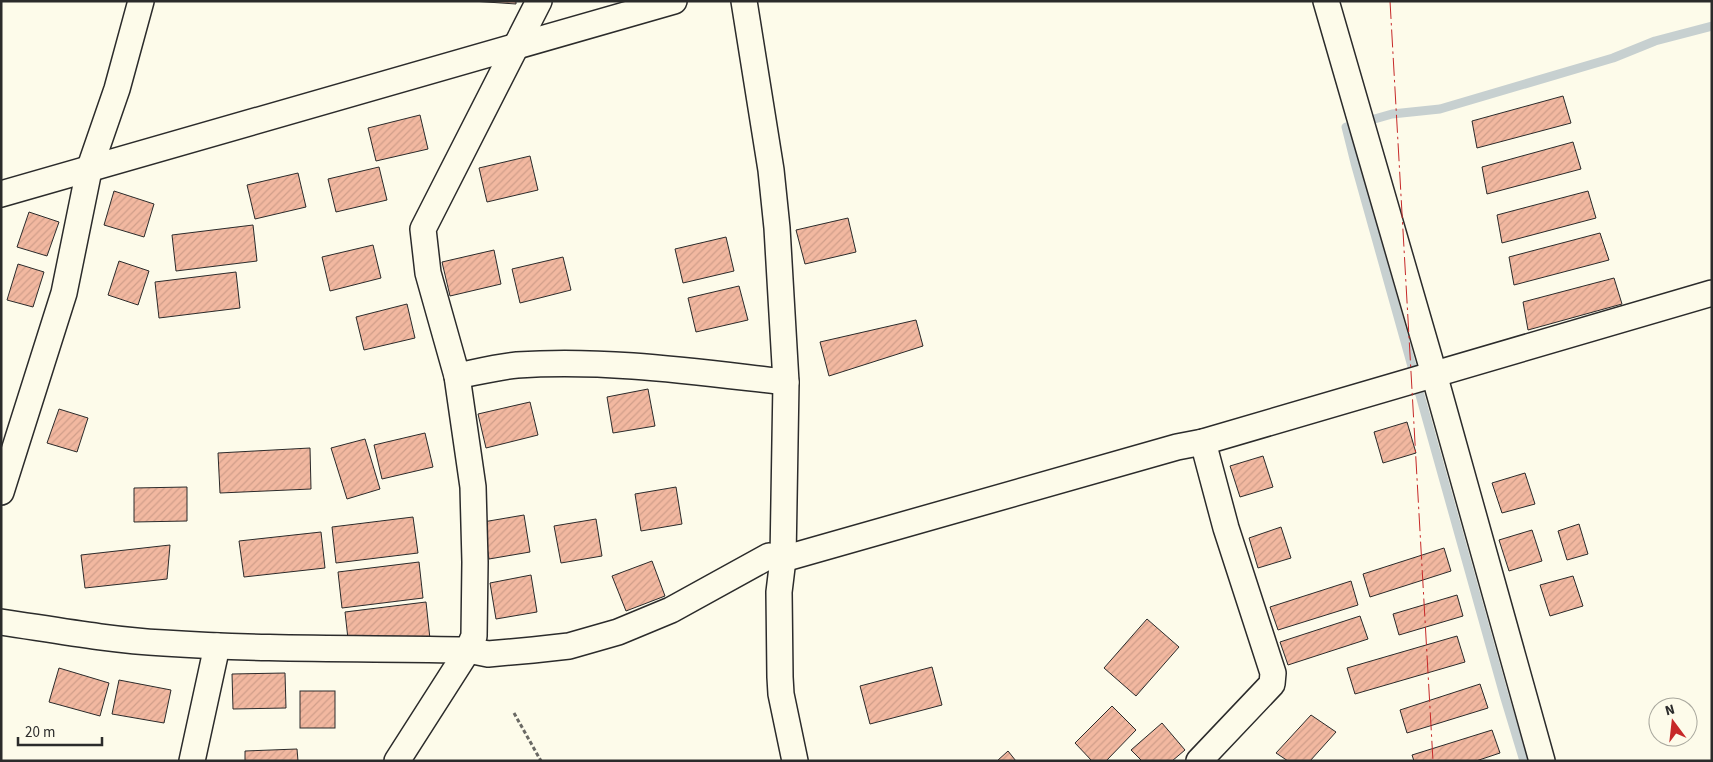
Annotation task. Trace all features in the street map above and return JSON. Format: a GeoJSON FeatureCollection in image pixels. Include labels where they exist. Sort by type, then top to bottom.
{"type":"FeatureCollection","features":[{"type":"Feature","properties":{"kind":"street"},"geometry":{"type":"LineString","coordinates":[[1,492],[64,293],[89,170],[117,89],[141,1]]}},
{"type":"Feature","properties":{"kind":"street"},"geometry":{"type":"LineString","coordinates":[[397,761],[468,650],[474,636],[475,562],[473,496],[457,376],[428,273],[423,230],[539,1]]}},
{"type":"Feature","properties":{"kind":"street"},"geometry":{"type":"LineString","coordinates":[[1,194],[674,1]]}},
{"type":"Feature","properties":{"kind":"street"},"geometry":{"type":"LineString","coordinates":[[744,1],[772,170],[777,228],[786,382],[783,559],[779,592],[780,677],[781,694],[795,761]]}},
{"type":"Feature","properties":{"kind":"street"},"geometry":{"type":"LineString","coordinates":[[1326,1],[1424,377],[1542,761]]}},
{"type":"Feature","properties":{"kind":"street"},"geometry":{"type":"LineString","coordinates":[[1,622],[106,637],[161,643],[217,646],[468,650],[488,654],[570,646],[618,632],[671,610],[769,556],[783,559],[1177,447],[1203,442],[1712,294]]}},
{"type":"Feature","properties":{"kind":"street"},"geometry":{"type":"LineString","coordinates":[[457,376],[515,365],[584,363],[669,368],[786,382]]}},
{"type":"Feature","properties":{"kind":"street"},"geometry":{"type":"LineString","coordinates":[[1199,761],[1272,684],[1273,673],[1226,528],[1203,442]]}},
{"type":"Feature","properties":{"kind":"street"},"geometry":{"type":"LineString","coordinates":[[192,761],[217,646]]}},
{"type":"Feature","properties":{"kind":"path"},"geometry":{"type":"LineString","coordinates":[[514,713],[541,761]]}},
{"type":"Feature","properties":{"kind":"building"},"geometry":{"type":"Polygon","coordinates":[[[472,1],[516,1],[516,4],[472,1]]]}},
{"type":"Feature","properties":{"kind":"building"},"geometry":{"type":"Polygon","coordinates":[[[1563,96],[1571,123],[1477,148],[1472,121],[1563,96]]]}},
{"type":"Feature","properties":{"kind":"building"},"geometry":{"type":"Polygon","coordinates":[[[420,115],[428,149],[376,161],[368,128],[420,115]]]}},
{"type":"Feature","properties":{"kind":"building"},"geometry":{"type":"Polygon","coordinates":[[[1573,142],[1581,169],[1487,194],[1482,167],[1573,142]]]}},
{"type":"Feature","properties":{"kind":"building"},"geometry":{"type":"Polygon","coordinates":[[[530,156],[538,190],[487,202],[479,168],[530,156]]]}},
{"type":"Feature","properties":{"kind":"building"},"geometry":{"type":"Polygon","coordinates":[[[379,167],[387,200],[336,212],[328,179],[379,167]]]}},
{"type":"Feature","properties":{"kind":"building"},"geometry":{"type":"Polygon","coordinates":[[[298,173],[306,207],[255,219],[247,185],[298,173]]]}},
{"type":"Feature","properties":{"kind":"building"},"geometry":{"type":"Polygon","coordinates":[[[114,191],[154,204],[144,237],[104,225],[114,191]]]}},
{"type":"Feature","properties":{"kind":"building"},"geometry":{"type":"Polygon","coordinates":[[[1588,191],[1596,218],[1502,243],[1497,215],[1588,191]]]}},
{"type":"Feature","properties":{"kind":"building"},"geometry":{"type":"Polygon","coordinates":[[[29,212],[59,222],[47,256],[17,247],[29,212]]]}},
{"type":"Feature","properties":{"kind":"building"},"geometry":{"type":"Polygon","coordinates":[[[848,218],[856,252],[805,264],[796,230],[848,218]]]}},
{"type":"Feature","properties":{"kind":"building"},"geometry":{"type":"Polygon","coordinates":[[[253,225],[257,261],[176,271],[172,235],[253,225]]]}},
{"type":"Feature","properties":{"kind":"building"},"geometry":{"type":"Polygon","coordinates":[[[1600,233],[1609,260],[1514,285],[1509,257],[1600,233]]]}},
{"type":"Feature","properties":{"kind":"building"},"geometry":{"type":"Polygon","coordinates":[[[726,237],[734,271],[683,283],[675,249],[726,237]]]}},
{"type":"Feature","properties":{"kind":"building"},"geometry":{"type":"Polygon","coordinates":[[[373,245],[381,278],[330,291],[322,257],[373,245]]]}},
{"type":"Feature","properties":{"kind":"building"},"geometry":{"type":"Polygon","coordinates":[[[494,250],[501,284],[450,296],[442,262],[494,250]]]}},
{"type":"Feature","properties":{"kind":"building"},"geometry":{"type":"Polygon","coordinates":[[[563,257],[571,290],[520,303],[512,269],[563,257]]]}},
{"type":"Feature","properties":{"kind":"building"},"geometry":{"type":"Polygon","coordinates":[[[119,261],[149,271],[138,305],[108,295],[119,261]]]}},
{"type":"Feature","properties":{"kind":"building"},"geometry":{"type":"Polygon","coordinates":[[[18,264],[44,272],[33,307],[7,300],[18,264]]]}},
{"type":"Feature","properties":{"kind":"building"},"geometry":{"type":"Polygon","coordinates":[[[236,272],[240,308],[159,318],[155,282],[236,272]]]}},
{"type":"Feature","properties":{"kind":"building"},"geometry":{"type":"Polygon","coordinates":[[[1614,278],[1622,304],[1528,330],[1523,302],[1614,278]]]}},
{"type":"Feature","properties":{"kind":"building"},"geometry":{"type":"Polygon","coordinates":[[[739,286],[748,320],[696,332],[688,298],[739,286]]]}},
{"type":"Feature","properties":{"kind":"building"},"geometry":{"type":"Polygon","coordinates":[[[407,304],[415,338],[364,350],[356,317],[407,304]]]}},
{"type":"Feature","properties":{"kind":"building"},"geometry":{"type":"Polygon","coordinates":[[[916,320],[923,346],[829,376],[820,342],[916,320]]]}},
{"type":"Feature","properties":{"kind":"building"},"geometry":{"type":"Polygon","coordinates":[[[648,389],[655,426],[613,433],[607,397],[648,389]]]}},
{"type":"Feature","properties":{"kind":"building"},"geometry":{"type":"Polygon","coordinates":[[[530,402],[538,435],[486,448],[478,414],[530,402]]]}},
{"type":"Feature","properties":{"kind":"building"},"geometry":{"type":"Polygon","coordinates":[[[59,409],[88,418],[77,452],[47,443],[59,409]]]}},
{"type":"Feature","properties":{"kind":"building"},"geometry":{"type":"Polygon","coordinates":[[[1407,422],[1416,453],[1383,463],[1374,432],[1407,422]]]}},
{"type":"Feature","properties":{"kind":"building"},"geometry":{"type":"Polygon","coordinates":[[[425,433],[433,467],[382,479],[374,445],[425,433]]]}},
{"type":"Feature","properties":{"kind":"building"},"geometry":{"type":"Polygon","coordinates":[[[365,439],[380,489],[347,499],[331,448],[365,439]]]}},
{"type":"Feature","properties":{"kind":"building"},"geometry":{"type":"Polygon","coordinates":[[[310,448],[311,489],[220,493],[218,453],[310,448]]]}},
{"type":"Feature","properties":{"kind":"building"},"geometry":{"type":"Polygon","coordinates":[[[1263,456],[1273,487],[1240,497],[1230,466],[1263,456]]]}},
{"type":"Feature","properties":{"kind":"building"},"geometry":{"type":"Polygon","coordinates":[[[1525,473],[1535,504],[1502,513],[1492,483],[1525,473]]]}},
{"type":"Feature","properties":{"kind":"building"},"geometry":{"type":"Polygon","coordinates":[[[187,487],[187,521],[134,522],[134,488],[187,487]]]}},
{"type":"Feature","properties":{"kind":"building"},"geometry":{"type":"Polygon","coordinates":[[[676,487],[682,524],[641,531],[635,494],[676,487]]]}},
{"type":"Feature","properties":{"kind":"building"},"geometry":{"type":"Polygon","coordinates":[[[524,515],[530,552],[489,559],[483,522],[524,515]]]}},
{"type":"Feature","properties":{"kind":"building"},"geometry":{"type":"Polygon","coordinates":[[[413,517],[418,553],[336,563],[332,527],[413,517]]]}},
{"type":"Feature","properties":{"kind":"building"},"geometry":{"type":"Polygon","coordinates":[[[596,519],[602,556],[561,563],[554,526],[596,519]]]}},
{"type":"Feature","properties":{"kind":"building"},"geometry":{"type":"Polygon","coordinates":[[[1579,524],[1588,554],[1567,560],[1558,531],[1579,524]]]}},
{"type":"Feature","properties":{"kind":"building"},"geometry":{"type":"Polygon","coordinates":[[[1281,527],[1291,558],[1258,568],[1249,538],[1281,527]]]}},
{"type":"Feature","properties":{"kind":"building"},"geometry":{"type":"Polygon","coordinates":[[[1532,530],[1542,561],[1509,571],[1499,540],[1532,530]]]}},
{"type":"Feature","properties":{"kind":"building"},"geometry":{"type":"Polygon","coordinates":[[[321,532],[325,568],[244,577],[239,541],[321,532]]]}},
{"type":"Feature","properties":{"kind":"building"},"geometry":{"type":"Polygon","coordinates":[[[170,545],[167,579],[85,588],[81,555],[170,545]]]}},
{"type":"Feature","properties":{"kind":"building"},"geometry":{"type":"Polygon","coordinates":[[[1444,548],[1451,571],[1370,597],[1363,574],[1444,548]]]}},
{"type":"Feature","properties":{"kind":"building"},"geometry":{"type":"Polygon","coordinates":[[[652,561],[665,596],[626,611],[612,576],[652,561]]]}},
{"type":"Feature","properties":{"kind":"building"},"geometry":{"type":"Polygon","coordinates":[[[419,562],[423,598],[342,608],[338,572],[419,562]]]}},
{"type":"Feature","properties":{"kind":"building"},"geometry":{"type":"Polygon","coordinates":[[[531,575],[537,612],[496,619],[490,583],[531,575]]]}},
{"type":"Feature","properties":{"kind":"building"},"geometry":{"type":"Polygon","coordinates":[[[1573,576],[1583,606],[1550,616],[1540,585],[1573,576]]]}},
{"type":"Feature","properties":{"kind":"building"},"geometry":{"type":"Polygon","coordinates":[[[1351,581],[1358,605],[1278,630],[1270,607],[1351,581]]]}},
{"type":"Feature","properties":{"kind":"building"},"geometry":{"type":"Polygon","coordinates":[[[1457,595],[1463,616],[1399,635],[1393,614],[1457,595]]]}},
{"type":"Feature","properties":{"kind":"building"},"geometry":{"type":"Polygon","coordinates":[[[426,602],[430,639],[349,648],[345,612],[426,602]]]}},
{"type":"Feature","properties":{"kind":"building"},"geometry":{"type":"Polygon","coordinates":[[[1360,616],[1368,639],[1288,665],[1280,642],[1360,616]]]}},
{"type":"Feature","properties":{"kind":"building"},"geometry":{"type":"Polygon","coordinates":[[[1147,619],[1179,647],[1136,696],[1104,668],[1147,619]]]}},
{"type":"Feature","properties":{"kind":"building"},"geometry":{"type":"Polygon","coordinates":[[[1457,636],[1465,662],[1355,694],[1347,668],[1457,636]]]}},
{"type":"Feature","properties":{"kind":"building"},"geometry":{"type":"Polygon","coordinates":[[[932,667],[942,705],[870,724],[860,686],[932,667]]]}},
{"type":"Feature","properties":{"kind":"building"},"geometry":{"type":"Polygon","coordinates":[[[59,668],[109,683],[100,716],[49,702],[59,668]]]}},
{"type":"Feature","properties":{"kind":"building"},"geometry":{"type":"Polygon","coordinates":[[[285,673],[286,708],[233,709],[232,674],[285,673]]]}},
{"type":"Feature","properties":{"kind":"building"},"geometry":{"type":"Polygon","coordinates":[[[119,680],[171,690],[164,723],[112,714],[119,680]]]}},
{"type":"Feature","properties":{"kind":"building"},"geometry":{"type":"Polygon","coordinates":[[[1480,684],[1488,708],[1407,733],[1400,710],[1480,684]]]}},
{"type":"Feature","properties":{"kind":"building"},"geometry":{"type":"Polygon","coordinates":[[[300,691],[335,691],[335,728],[300,728],[300,691]]]}},
{"type":"Feature","properties":{"kind":"building"},"geometry":{"type":"Polygon","coordinates":[[[1112,706],[1136,730],[1106,761],[1092,761],[1075,743],[1112,706]]]}},
{"type":"Feature","properties":{"kind":"building"},"geometry":{"type":"Polygon","coordinates":[[[1311,715],[1336,732],[1310,761],[1288,761],[1276,753],[1311,715]]]}},
{"type":"Feature","properties":{"kind":"building"},"geometry":{"type":"Polygon","coordinates":[[[1162,723],[1185,750],[1172,761],[1142,761],[1131,750],[1162,723]]]}},
{"type":"Feature","properties":{"kind":"building"},"geometry":{"type":"Polygon","coordinates":[[[1492,730],[1500,753],[1476,761],[1414,761],[1412,755],[1492,730]]]}},
{"type":"Feature","properties":{"kind":"building"},"geometry":{"type":"Polygon","coordinates":[[[297,749],[298,761],[245,761],[245,751],[297,749]]]}},
{"type":"Feature","properties":{"kind":"building"},"geometry":{"type":"Polygon","coordinates":[[[1008,751],[1016,761],[997,761],[1008,751]]]}},
{"type":"Feature","properties":{"kind":"waterway"},"geometry":{"type":"LineString","coordinates":[[1371,120],[1392,114],[1440,109],[1613,58],[1655,41],[1712,26]]}},
{"type":"Feature","properties":{"kind":"waterway"},"geometry":{"type":"LineString","coordinates":[[1346,127],[1524,761]]}},
{"type":"Feature","properties":{"kind":"power"},"geometry":{"type":"LineString","coordinates":[[1390,1],[1433,761]]}}]}
